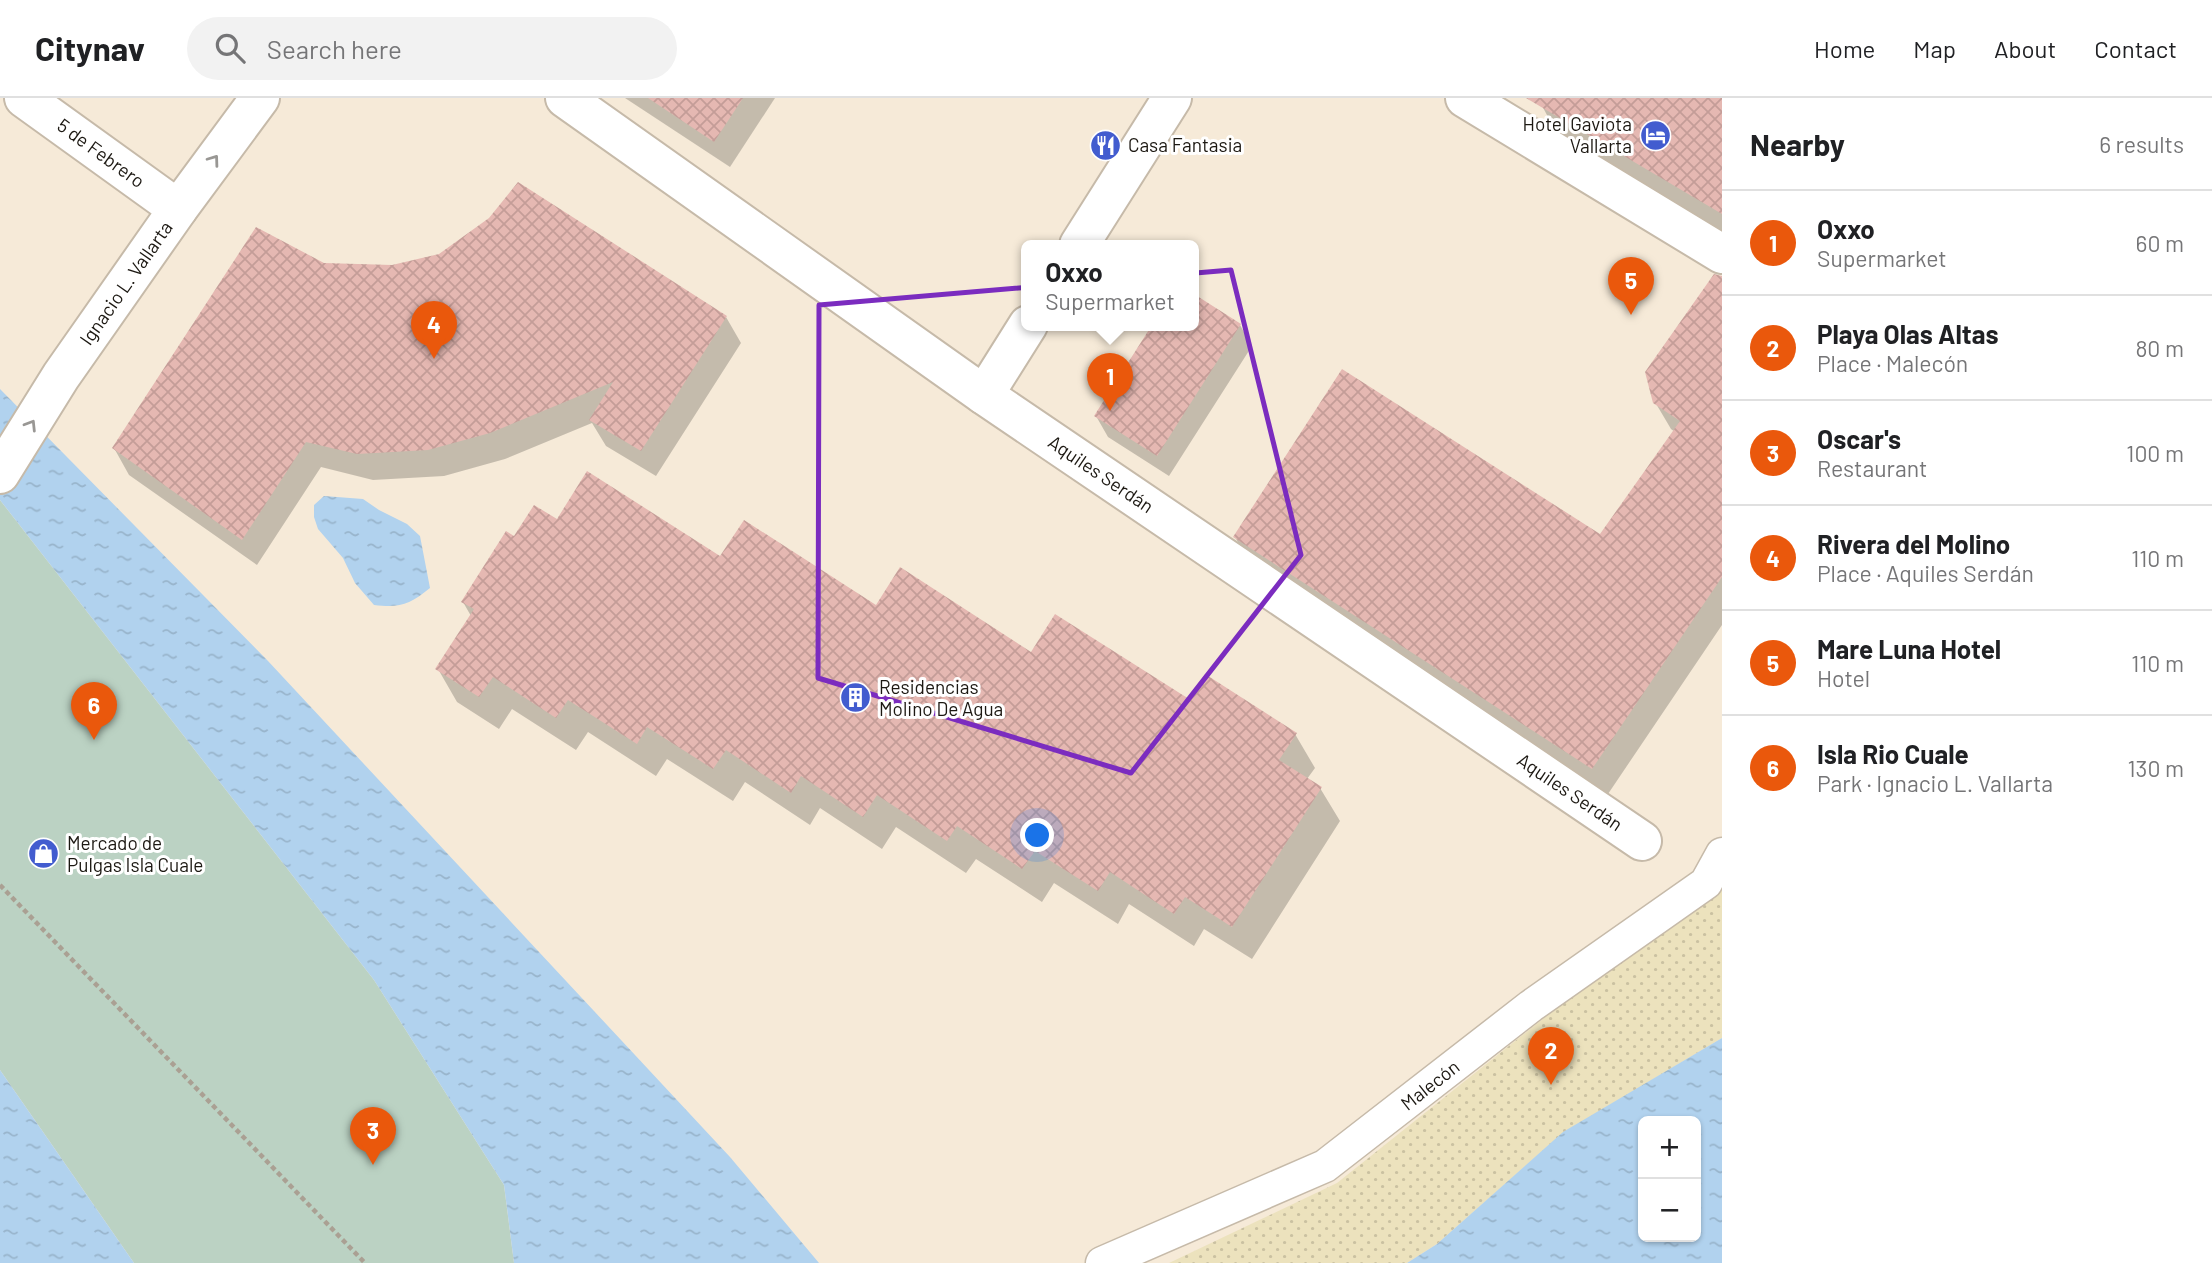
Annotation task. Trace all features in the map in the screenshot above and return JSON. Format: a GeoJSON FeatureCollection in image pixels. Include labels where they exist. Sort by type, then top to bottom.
{"type":"FeatureCollection","features":[{"type":"Feature","properties":{"kind":"street","name":"5 de Febrero"},"geometry":{"type":"LineString","coordinates":[[24,98],[178,209]]}},
{"type":"Feature","properties":{"kind":"street","name":"Ignacio L. Vallarta"},"geometry":{"type":"LineString","coordinates":[[0,474],[61,376],[260,98]]}},
{"type":"Feature","properties":{"kind":"street","name":"Aquiles Serdán"},"geometry":{"type":"LineString","coordinates":[[565,98],[984,395],[1642,841]]}},
{"type":"Feature","properties":{"kind":"street"},"geometry":{"type":"LineString","coordinates":[[1082,240],[1172,98]]}},
{"type":"Feature","properties":{"kind":"street"},"geometry":{"type":"LineString","coordinates":[[1465,98],[1722,254]]}},
{"type":"Feature","properties":{"kind":"street"},"geometry":{"type":"LineString","coordinates":[[984,395],[1024,331]]}},
{"type":"Feature","properties":{"kind":"street","name":"Malecón"},"geometry":{"type":"LineString","coordinates":[[1102,1263],[1325,1166],[1531,1006],[1706,883],[1722,854]]}},
{"type":"Feature","properties":{"kind":"path"},"geometry":{"type":"LineString","coordinates":[[0,885],[365,1263]]}},
{"type":"Feature","properties":{"kind":"highlighted area"},"geometry":{"type":"Polygon","coordinates":[[[1231,270],[1301,555],[1131,773],[818,678],[819,305],[1231,270]]]}},
{"type":"Feature","properties":{"kind":"sand"},"geometry":{"type":"Polygon","coordinates":[[[1722,876],[1722,1038],[1563,1133],[1437,1244],[1407,1263],[1169,1263],[1337,1183],[1722,876]]]}},
{"type":"Feature","properties":{"kind":"green space"},"geometry":{"type":"Polygon","coordinates":[[[0,500],[374,980],[504,1185],[514,1263],[134,1263],[0,1070],[0,500]]]}},
{"type":"Feature","properties":{"kind":"water"},"geometry":{"type":"Polygon","coordinates":[[[0,389],[268,661],[730,1157],[819,1263],[514,1263],[504,1185],[374,980],[0,500],[0,389]]]}},
{"type":"Feature","properties":{"kind":"water"},"geometry":{"type":"Polygon","coordinates":[[[324,496],[363,499],[407,524],[420,536],[430,588],[404,604],[374,605],[355,583],[343,558],[318,529],[314,505],[324,496]]]}},
{"type":"Feature","properties":{"kind":"water"},"geometry":{"type":"Polygon","coordinates":[[[1722,1038],[1722,1263],[1407,1263],[1437,1244],[1563,1132],[1722,1038]]]}},
{"type":"Feature","properties":{"kind":"water"},"geometry":{"type":"Polygon","coordinates":[[[0,1070],[134,1263],[0,1263],[0,1070]]]}},
{"type":"Feature","properties":{"kind":"building"},"geometry":{"type":"Polygon","coordinates":[[[648,98],[743,98],[714,142],[648,98]]]}},
{"type":"Feature","properties":{"kind":"building"},"geometry":{"type":"Polygon","coordinates":[[[1526,98],[1722,98],[1722,214],[1526,98]]]}},
{"type":"Feature","properties":{"kind":"building"},"geometry":{"type":"Polygon","coordinates":[[[518,182],[727,316],[641,451],[589,420],[613,382],[490,433],[428,450],[357,454],[306,442],[242,540],[112,448],[256,227],[324,263],[392,265],[439,254],[489,218],[518,182]]]}},
{"type":"Feature","properties":{"kind":"building"},"geometry":{"type":"Polygon","coordinates":[[[1714,274],[1722,276],[1722,577],[1592,769],[1233,537],[1342,369],[1600,534],[1680,421],[1653,403],[1645,372],[1714,274]]]}},
{"type":"Feature","properties":{"kind":"building"},"geometry":{"type":"Polygon","coordinates":[[[1199,297],[1241,324],[1157,456],[1094,416],[1148,331],[1199,331],[1199,297]]]}},
{"type":"Feature","properties":{"kind":"building","name":"Residencias Molino De Agua"},"geometry":{"type":"Polygon","coordinates":[[[587,471],[720,556],[744,520],[876,605],[900,567],[1031,652],[1055,614],[1189,699],[1205,674],[1297,733],[1279,760],[1322,787],[1232,927],[1185,897],[1174,914],[1110,872],[1098,891],[1035,851],[1022,869],[957,826],[947,841],[877,795],[863,817],[801,776],[791,793],[726,750],[713,769],[647,727],[637,744],[568,700],[556,718],[493,677],[479,697],[435,669],[474,609],[461,602],[506,531],[514,536],[534,505],[557,519],[587,471]]]}},
{"type":"Feature","properties":{"kind":"place","name":"Hotel Gaviota Vallarta"},"geometry":{"type":"Point","coordinates":[1655,135]}},
{"type":"Feature","properties":{"kind":"place","name":"Casa Fantasia"},"geometry":{"type":"Point","coordinates":[1105,145]}},
{"type":"Feature","properties":{"kind":"place","name":"Mare Luna Hotel"},"geometry":{"type":"Point","coordinates":[1631,315]}},
{"type":"Feature","properties":{"kind":"place","name":"Rivera del Molino"},"geometry":{"type":"Point","coordinates":[434,359]}},
{"type":"Feature","properties":{"kind":"place","name":"Oxxo"},"geometry":{"type":"Point","coordinates":[1110,411]}},
{"type":"Feature","properties":{"kind":"place","name":"Residencias Molino De Agua"},"geometry":{"type":"Point","coordinates":[856,698]}},
{"type":"Feature","properties":{"kind":"place","name":"Isla Rio Cuale"},"geometry":{"type":"Point","coordinates":[94,740]}},
{"type":"Feature","properties":{"kind":"place","name":"Mercado de Pulgas Isla Cuale"},"geometry":{"type":"Point","coordinates":[44,854]}},
{"type":"Feature","properties":{"kind":"place","name":"Playa Olas Altas"},"geometry":{"type":"Point","coordinates":[1551,1085]}},
{"type":"Feature","properties":{"kind":"place","name":"Oscar's"},"geometry":{"type":"Point","coordinates":[373,1165]}}]}
